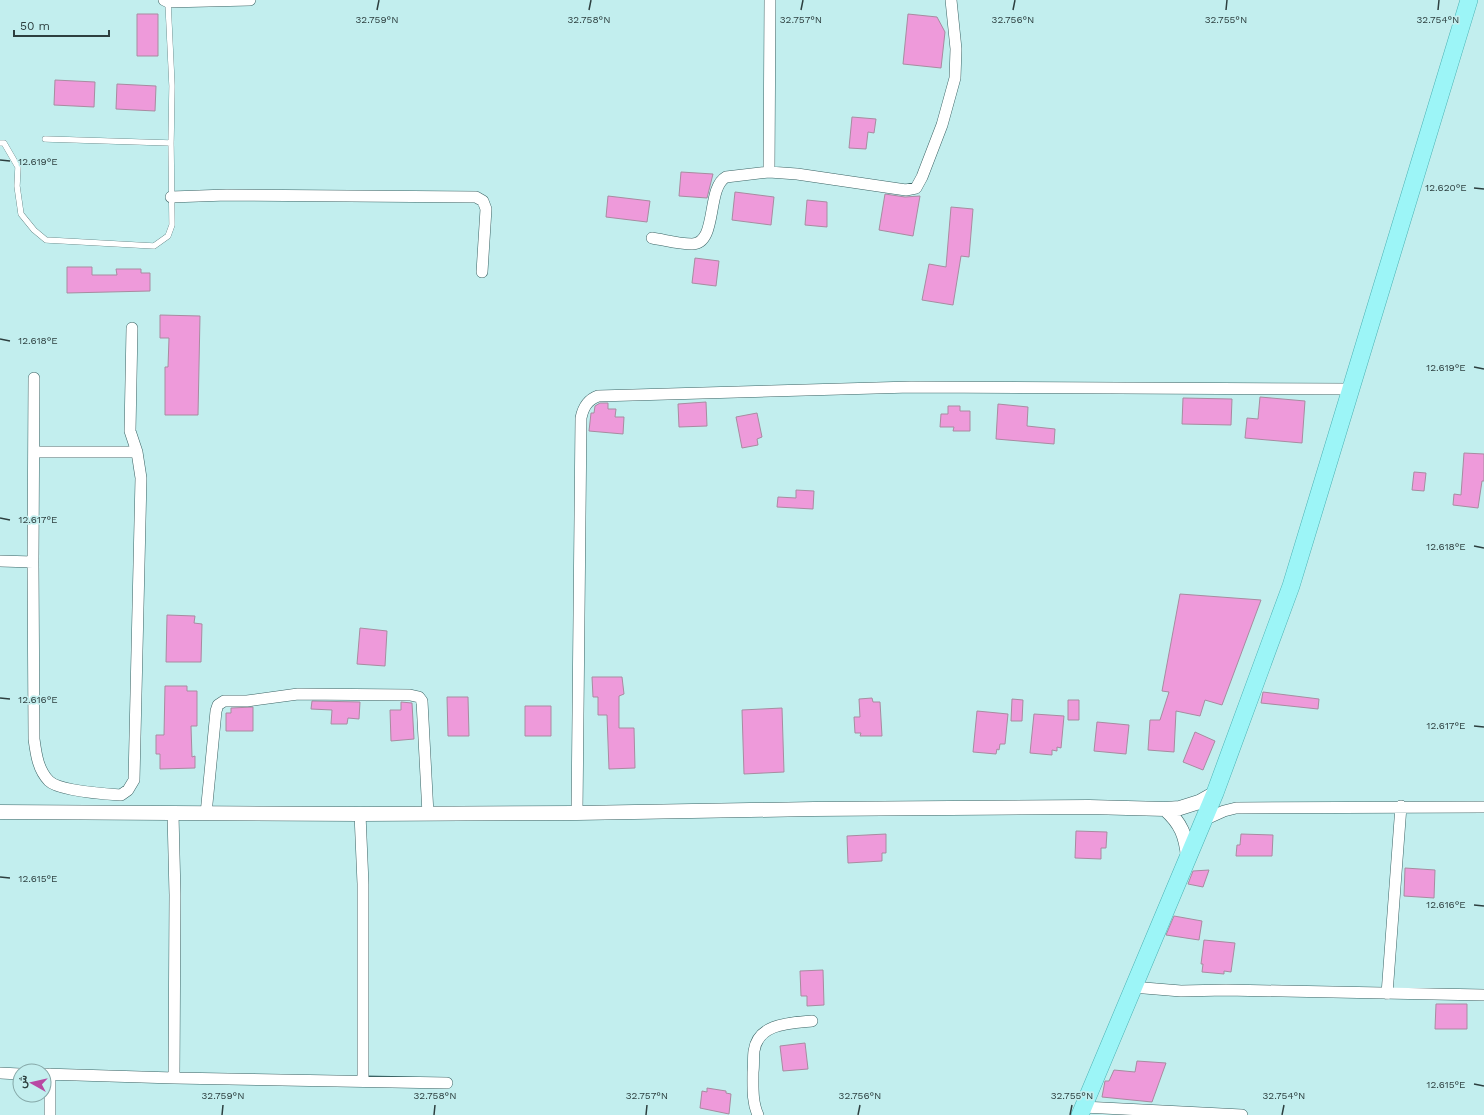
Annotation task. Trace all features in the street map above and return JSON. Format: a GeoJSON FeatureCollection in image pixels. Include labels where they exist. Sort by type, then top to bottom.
{"type":"FeatureCollection","features":[{"type":"Feature","properties":{"kind":"main road"},"geometry":{"type":"LineString","coordinates":[[1082,1111],[1132,987],[1215,793],[1290,586],[1469,0]]}},
{"type":"Feature","properties":{"kind":"street"},"geometry":{"type":"LineString","coordinates":[[166,1],[250,0]]}},
{"type":"Feature","properties":{"kind":"street"},"geometry":{"type":"LineString","coordinates":[[769,172],[770,0]]}},
{"type":"Feature","properties":{"kind":"street"},"geometry":{"type":"LineString","coordinates":[[652,238],[693,245],[704,239],[709,228],[717,187],[720,180],[726,177],[769,172],[797,174],[906,190],[916,188],[922,177],[942,125],[955,78],[956,49],[951,0]]}},
{"type":"Feature","properties":{"kind":"street"},"geometry":{"type":"LineString","coordinates":[[171,197],[227,195],[476,197],[483,201],[486,209],[482,272]]}},
{"type":"Feature","properties":{"kind":"street"},"geometry":{"type":"LineString","coordinates":[[34,378],[33,717],[34,739],[38,764],[50,782],[72,790],[121,795],[128,790],[134,780],[141,478],[137,452],[130,431],[132,328]]}},
{"type":"Feature","properties":{"kind":"street"},"geometry":{"type":"LineString","coordinates":[[577,813],[581,426],[583,410],[593,398],[606,396],[911,387],[1351,389]]}},
{"type":"Feature","properties":{"kind":"street"},"geometry":{"type":"LineString","coordinates":[[34,452],[137,452]]}},
{"type":"Feature","properties":{"kind":"street"},"geometry":{"type":"LineString","coordinates":[[0,561],[33,562]]}},
{"type":"Feature","properties":{"kind":"street"},"geometry":{"type":"LineString","coordinates":[[206,814],[216,711],[218,705],[224,701],[247,701],[313,693],[364,696],[410,695],[419,697],[422,701],[428,814]]}},
{"type":"Feature","properties":{"kind":"street"},"geometry":{"type":"LineString","coordinates":[[0,812],[428,814],[814,809],[1165,809],[1180,808],[1199,802],[1215,793]]}},
{"type":"Feature","properties":{"kind":"street"},"geometry":{"type":"LineString","coordinates":[[1204,820],[1224,811],[1236,808],[1401,806],[1484,807]]}},
{"type":"Feature","properties":{"kind":"street"},"geometry":{"type":"LineString","coordinates":[[1387,994],[1401,806]]}},
{"type":"Feature","properties":{"kind":"street"},"geometry":{"type":"LineString","coordinates":[[1165,809],[1180,824],[1186,842],[1188,857]]}},
{"type":"Feature","properties":{"kind":"street"},"geometry":{"type":"LineString","coordinates":[[173,814],[175,895],[174,1078]]}},
{"type":"Feature","properties":{"kind":"street"},"geometry":{"type":"LineString","coordinates":[[360,814],[363,892],[363,1081]]}},
{"type":"Feature","properties":{"kind":"street"},"geometry":{"type":"LineString","coordinates":[[1132,987],[1181,991],[1226,990],[1484,995]]}},
{"type":"Feature","properties":{"kind":"street"},"geometry":{"type":"LineString","coordinates":[[758,1115],[753,1090],[754,1050],[758,1039],[762,1033],[769,1029],[785,1024],[812,1021]]}},
{"type":"Feature","properties":{"kind":"street"},"geometry":{"type":"LineString","coordinates":[[0,1073],[12,1074]]}},
{"type":"Feature","properties":{"kind":"street"},"geometry":{"type":"LineString","coordinates":[[52,1074],[447,1083]]}},
{"type":"Feature","properties":{"kind":"street"},"geometry":{"type":"LineString","coordinates":[[49,1103],[50,1115]]}},
{"type":"Feature","properties":{"kind":"street"},"geometry":{"type":"LineString","coordinates":[[1082,1111],[1242,1115]]}},
{"type":"Feature","properties":{"kind":"lane"},"geometry":{"type":"LineString","coordinates":[[0,143],[4,143],[18,167],[17,186],[22,214],[34,230],[46,240],[154,246],[168,236],[172,224],[172,86],[166,1]]}},
{"type":"Feature","properties":{"kind":"lane"},"geometry":{"type":"LineString","coordinates":[[45,139],[171,144]]}},
{"type":"Feature","properties":{"kind":"building"},"geometry":{"type":"Polygon","coordinates":[[[137,14],[158,14],[158,56],[137,56],[137,14]]]}},
{"type":"Feature","properties":{"kind":"building"},"geometry":{"type":"Polygon","coordinates":[[[908,14],[937,17],[945,32],[941,68],[903,64],[908,14]]]}},
{"type":"Feature","properties":{"kind":"building"},"geometry":{"type":"Polygon","coordinates":[[[55,80],[95,82],[94,107],[54,105],[55,80]]]}},
{"type":"Feature","properties":{"kind":"building"},"geometry":{"type":"Polygon","coordinates":[[[117,84],[156,86],[155,111],[116,109],[117,84]]]}},
{"type":"Feature","properties":{"kind":"building"},"geometry":{"type":"Polygon","coordinates":[[[852,117],[876,119],[874,133],[868,132],[866,149],[849,148],[852,117]]]}},
{"type":"Feature","properties":{"kind":"building"},"geometry":{"type":"Polygon","coordinates":[[[681,172],[713,174],[707,198],[679,196],[681,172]]]}},
{"type":"Feature","properties":{"kind":"building"},"geometry":{"type":"Polygon","coordinates":[[[735,192],[774,197],[771,225],[732,220],[735,192]]]}},
{"type":"Feature","properties":{"kind":"building"},"geometry":{"type":"Polygon","coordinates":[[[885,194],[905,197],[920,196],[913,236],[879,230],[885,194]]]}},
{"type":"Feature","properties":{"kind":"building"},"geometry":{"type":"Polygon","coordinates":[[[608,196],[650,201],[647,222],[606,217],[608,196]]]}},
{"type":"Feature","properties":{"kind":"building"},"geometry":{"type":"Polygon","coordinates":[[[807,200],[827,202],[827,227],[805,225],[807,200]]]}},
{"type":"Feature","properties":{"kind":"building"},"geometry":{"type":"Polygon","coordinates":[[[951,207],[973,209],[969,257],[961,256],[953,305],[922,300],[929,264],[946,267],[951,207]]]}},
{"type":"Feature","properties":{"kind":"building"},"geometry":{"type":"Polygon","coordinates":[[[695,258],[719,261],[716,286],[692,283],[695,258]]]}},
{"type":"Feature","properties":{"kind":"building"},"geometry":{"type":"Polygon","coordinates":[[[67,267],[92,267],[92,275],[117,275],[116,269],[141,269],[141,273],[150,273],[150,291],[67,293],[67,267]]]}},
{"type":"Feature","properties":{"kind":"building"},"geometry":{"type":"Polygon","coordinates":[[[160,315],[200,316],[198,415],[165,415],[165,367],[168,367],[169,338],[160,338],[160,315]]]}},
{"type":"Feature","properties":{"kind":"building"},"geometry":{"type":"Polygon","coordinates":[[[1260,397],[1305,401],[1302,443],[1245,438],[1247,418],[1258,419],[1260,397]]]}},
{"type":"Feature","properties":{"kind":"building"},"geometry":{"type":"Polygon","coordinates":[[[1183,398],[1232,399],[1231,425],[1182,424],[1183,398]]]}},
{"type":"Feature","properties":{"kind":"building"},"geometry":{"type":"Polygon","coordinates":[[[706,402],[707,426],[679,427],[678,404],[706,402]]]}},
{"type":"Feature","properties":{"kind":"building"},"geometry":{"type":"Polygon","coordinates":[[[600,403],[608,403],[608,409],[616,409],[615,417],[624,417],[623,434],[589,431],[591,413],[594,413],[595,406],[600,403]]]}},
{"type":"Feature","properties":{"kind":"building"},"geometry":{"type":"Polygon","coordinates":[[[998,404],[1028,407],[1027,426],[1055,429],[1054,444],[996,439],[998,404]]]}},
{"type":"Feature","properties":{"kind":"building"},"geometry":{"type":"Polygon","coordinates":[[[948,406],[960,406],[960,411],[970,411],[970,431],[953,431],[954,427],[940,427],[941,414],[948,414],[948,406]]]}},
{"type":"Feature","properties":{"kind":"building"},"geometry":{"type":"Polygon","coordinates":[[[757,413],[762,437],[757,439],[758,445],[742,448],[736,417],[757,413]]]}},
{"type":"Feature","properties":{"kind":"building"},"geometry":{"type":"Polygon","coordinates":[[[1464,453],[1484,454],[1484,481],[1482,481],[1478,508],[1453,505],[1454,494],[1461,495],[1464,453]]]}},
{"type":"Feature","properties":{"kind":"building"},"geometry":{"type":"Polygon","coordinates":[[[1414,472],[1426,473],[1424,491],[1412,490],[1414,472]]]}},
{"type":"Feature","properties":{"kind":"building"},"geometry":{"type":"Polygon","coordinates":[[[796,490],[814,491],[813,509],[777,507],[778,497],[796,498],[796,490]]]}},
{"type":"Feature","properties":{"kind":"building"},"geometry":{"type":"Polygon","coordinates":[[[1180,594],[1261,600],[1222,705],[1205,700],[1200,716],[1176,711],[1174,752],[1148,750],[1150,720],[1160,720],[1169,692],[1162,691],[1180,594]]]}},
{"type":"Feature","properties":{"kind":"building"},"geometry":{"type":"Polygon","coordinates":[[[167,615],[195,616],[194,623],[202,624],[201,662],[166,662],[167,615]]]}},
{"type":"Feature","properties":{"kind":"building"},"geometry":{"type":"Polygon","coordinates":[[[360,628],[387,631],[385,666],[357,664],[360,628]]]}},
{"type":"Feature","properties":{"kind":"building"},"geometry":{"type":"Polygon","coordinates":[[[592,677],[622,677],[624,694],[619,696],[619,728],[634,728],[635,768],[609,769],[607,715],[598,715],[598,697],[593,697],[592,677]]]}},
{"type":"Feature","properties":{"kind":"building"},"geometry":{"type":"Polygon","coordinates":[[[165,686],[187,686],[187,691],[197,691],[197,726],[191,726],[192,757],[195,756],[195,768],[160,769],[160,754],[156,754],[156,735],[164,735],[165,686]]]}},
{"type":"Feature","properties":{"kind":"building"},"geometry":{"type":"Polygon","coordinates":[[[1263,692],[1319,699],[1318,709],[1261,703],[1263,692]]]}},
{"type":"Feature","properties":{"kind":"building"},"geometry":{"type":"Polygon","coordinates":[[[447,697],[468,697],[469,736],[448,736],[447,697]]]}},
{"type":"Feature","properties":{"kind":"building"},"geometry":{"type":"Polygon","coordinates":[[[872,698],[873,702],[880,702],[882,736],[860,736],[861,733],[855,733],[854,717],[860,717],[859,699],[872,698]]]}},
{"type":"Feature","properties":{"kind":"building"},"geometry":{"type":"Polygon","coordinates":[[[1012,699],[1023,700],[1022,721],[1011,721],[1012,699]]]}},
{"type":"Feature","properties":{"kind":"building"},"geometry":{"type":"Polygon","coordinates":[[[1068,700],[1079,700],[1079,720],[1068,720],[1068,700]]]}},
{"type":"Feature","properties":{"kind":"building"},"geometry":{"type":"Polygon","coordinates":[[[312,701],[360,702],[359,719],[348,718],[347,724],[331,724],[332,710],[311,709],[312,701]]]}},
{"type":"Feature","properties":{"kind":"building"},"geometry":{"type":"Polygon","coordinates":[[[401,702],[412,703],[414,739],[391,741],[390,710],[401,710],[401,702]]]}},
{"type":"Feature","properties":{"kind":"building"},"geometry":{"type":"Polygon","coordinates":[[[525,706],[551,706],[551,736],[525,736],[525,706]]]}},
{"type":"Feature","properties":{"kind":"building"},"geometry":{"type":"Polygon","coordinates":[[[253,707],[253,731],[226,731],[226,713],[231,713],[231,708],[253,707]]]}},
{"type":"Feature","properties":{"kind":"building"},"geometry":{"type":"Polygon","coordinates":[[[782,708],[784,772],[744,774],[742,710],[782,708]]]}},
{"type":"Feature","properties":{"kind":"building"},"geometry":{"type":"Polygon","coordinates":[[[977,711],[1008,714],[1005,744],[1000,744],[999,750],[997,749],[996,754],[973,752],[977,711]]]}},
{"type":"Feature","properties":{"kind":"building"},"geometry":{"type":"Polygon","coordinates":[[[1034,714],[1064,716],[1061,748],[1057,747],[1057,751],[1052,750],[1052,755],[1030,753],[1034,714]]]}},
{"type":"Feature","properties":{"kind":"building"},"geometry":{"type":"Polygon","coordinates":[[[1097,722],[1129,725],[1126,754],[1094,751],[1097,722]]]}},
{"type":"Feature","properties":{"kind":"building"},"geometry":{"type":"Polygon","coordinates":[[[1195,732],[1215,741],[1203,770],[1183,762],[1195,732]]]}},
{"type":"Feature","properties":{"kind":"building"},"geometry":{"type":"Polygon","coordinates":[[[1076,831],[1107,832],[1106,848],[1101,848],[1101,859],[1075,858],[1076,831]]]}},
{"type":"Feature","properties":{"kind":"building"},"geometry":{"type":"Polygon","coordinates":[[[886,834],[886,853],[882,853],[882,861],[848,863],[847,836],[886,834]]]}},
{"type":"Feature","properties":{"kind":"building"},"geometry":{"type":"Polygon","coordinates":[[[1241,834],[1273,835],[1272,856],[1236,856],[1237,845],[1240,845],[1241,834]]]}},
{"type":"Feature","properties":{"kind":"building"},"geometry":{"type":"Polygon","coordinates":[[[1405,868],[1435,870],[1434,898],[1404,896],[1405,868]]]}},
{"type":"Feature","properties":{"kind":"building"},"geometry":{"type":"Polygon","coordinates":[[[1209,870],[1203,887],[1188,884],[1193,871],[1209,870]]]}},
{"type":"Feature","properties":{"kind":"building"},"geometry":{"type":"Polygon","coordinates":[[[1174,916],[1202,921],[1199,940],[1166,935],[1174,916]]]}},
{"type":"Feature","properties":{"kind":"building"},"geometry":{"type":"Polygon","coordinates":[[[1204,940],[1235,943],[1231,972],[1224,971],[1224,974],[1202,972],[1203,964],[1201,964],[1204,940]]]}},
{"type":"Feature","properties":{"kind":"building"},"geometry":{"type":"Polygon","coordinates":[[[823,970],[824,1005],[807,1006],[807,996],[801,996],[800,971],[823,970]]]}},
{"type":"Feature","properties":{"kind":"building"},"geometry":{"type":"Polygon","coordinates":[[[1436,1004],[1467,1004],[1467,1029],[1435,1029],[1436,1004]]]}},
{"type":"Feature","properties":{"kind":"building"},"geometry":{"type":"Polygon","coordinates":[[[805,1043],[808,1069],[783,1071],[780,1046],[805,1043]]]}},
{"type":"Feature","properties":{"kind":"building"},"geometry":{"type":"Polygon","coordinates":[[[1137,1061],[1166,1063],[1152,1102],[1102,1097],[1105,1081],[1109,1081],[1114,1070],[1135,1072],[1137,1061]]]}},
{"type":"Feature","properties":{"kind":"building"},"geometry":{"type":"Polygon","coordinates":[[[707,1088],[726,1091],[726,1093],[731,1094],[729,1114],[700,1108],[702,1091],[707,1092],[707,1088]]]}}]}
